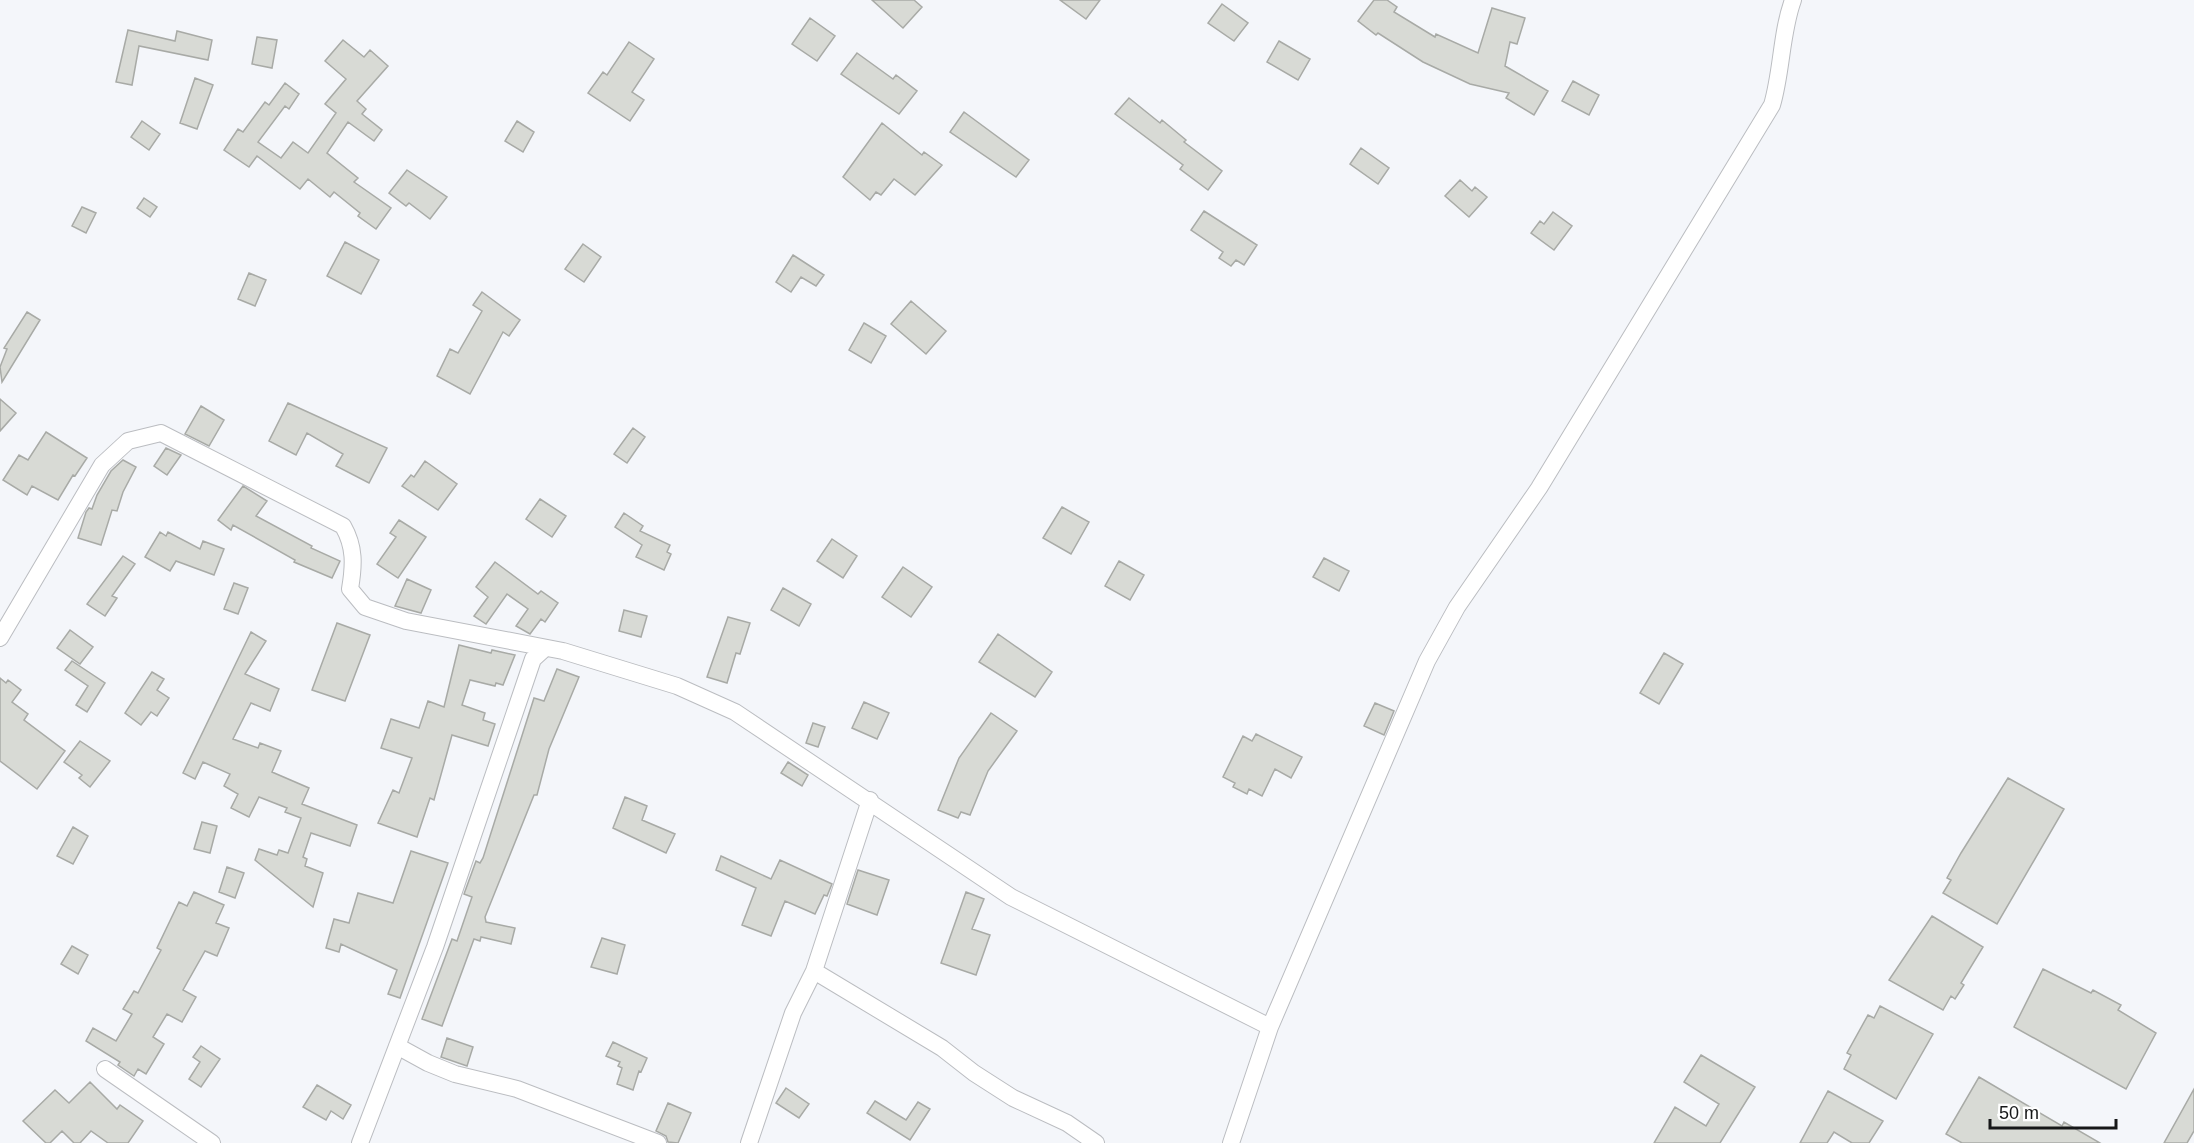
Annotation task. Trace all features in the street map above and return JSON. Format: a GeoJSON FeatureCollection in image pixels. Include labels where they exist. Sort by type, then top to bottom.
{"type":"FeatureCollection","features":[{"type":"Feature","properties":{"kind":"street"},"geometry":{"type":"LineString","coordinates":[[1231,1143],[1270,1027],[1382,761],[1427,661],[1457,607],[1539,488],[1772,105],[1779,83],[1788,14],[1793,0]]}},
{"type":"Feature","properties":{"kind":"street"},"geometry":{"type":"LineString","coordinates":[[0,638],[102,465],[128,441],[161,433],[343,526],[352,542],[353,568],[350,589],[365,607],[406,621],[563,651],[676,686],[735,712],[870,800],[1011,897],[1270,1027]]}},
{"type":"Feature","properties":{"kind":"street"},"geometry":{"type":"LineString","coordinates":[[360,1143],[435,947],[533,659],[544,649]]}},
{"type":"Feature","properties":{"kind":"street"},"geometry":{"type":"LineString","coordinates":[[748,1143],[793,1013],[814,971],[870,800]]}},
{"type":"Feature","properties":{"kind":"street"},"geometry":{"type":"LineString","coordinates":[[814,971],[942,1048],[974,1073],[1013,1098],[1068,1122],[1096,1143]]}},
{"type":"Feature","properties":{"kind":"street"},"geometry":{"type":"LineString","coordinates":[[397,1046],[428,1063],[455,1074],[517,1089],[658,1143]]}},
{"type":"Feature","properties":{"kind":"street"},"geometry":{"type":"LineString","coordinates":[[105,1069],[212,1143]]}},
{"type":"Feature","properties":{"kind":"building"},"geometry":{"type":"Polygon","coordinates":[[[872,0],[914,0],[922,7],[903,28],[872,0]]]}},
{"type":"Feature","properties":{"kind":"building"},"geometry":{"type":"Polygon","coordinates":[[[1060,0],[1100,0],[1086,19],[1060,0]]]}},
{"type":"Feature","properties":{"kind":"building"},"geometry":{"type":"Polygon","coordinates":[[[1374,0],[1387,0],[1397,7],[1394,12],[1435,37],[1436,34],[1478,53],[1492,8],[1525,18],[1517,44],[1510,42],[1505,66],[1548,91],[1534,115],[1506,98],[1509,93],[1470,84],[1423,62],[1378,33],[1376,35],[1358,21],[1374,0]]]}},
{"type":"Feature","properties":{"kind":"building"},"geometry":{"type":"Polygon","coordinates":[[[1222,4],[1248,23],[1234,41],[1208,23],[1222,4]]]}},
{"type":"Feature","properties":{"kind":"building"},"geometry":{"type":"Polygon","coordinates":[[[810,18],[835,36],[817,61],[792,44],[810,18]]]}},
{"type":"Feature","properties":{"kind":"building"},"geometry":{"type":"Polygon","coordinates":[[[128,30],[175,41],[177,31],[212,40],[208,60],[139,46],[132,85],[116,82],[128,30]]]}},
{"type":"Feature","properties":{"kind":"building"},"geometry":{"type":"Polygon","coordinates":[[[257,37],[277,40],[272,68],[252,64],[257,37]]]}},
{"type":"Feature","properties":{"kind":"building"},"geometry":{"type":"Polygon","coordinates":[[[343,40],[364,57],[370,50],[388,66],[357,101],[366,109],[362,114],[382,130],[374,141],[348,122],[327,153],[358,178],[354,182],[391,208],[376,229],[358,216],[360,213],[334,192],[330,197],[308,179],[300,189],[257,156],[249,167],[224,150],[238,129],[243,132],[265,102],[269,105],[285,83],[299,94],[289,109],[285,106],[258,142],[281,158],[293,142],[308,153],[336,113],[325,104],[346,79],[325,61],[343,40]]]}},
{"type":"Feature","properties":{"kind":"building"},"geometry":{"type":"Polygon","coordinates":[[[1279,41],[1310,59],[1298,80],[1267,62],[1279,41]]]}},
{"type":"Feature","properties":{"kind":"building"},"geometry":{"type":"Polygon","coordinates":[[[629,42],[654,59],[632,92],[644,100],[630,121],[588,93],[603,72],[607,75],[629,42]]]}},
{"type":"Feature","properties":{"kind":"building"},"geometry":{"type":"Polygon","coordinates":[[[857,53],[893,79],[896,75],[917,91],[899,114],[841,74],[857,53]]]}},
{"type":"Feature","properties":{"kind":"building"},"geometry":{"type":"Polygon","coordinates":[[[195,78],[213,85],[197,129],[180,123],[195,78]]]}},
{"type":"Feature","properties":{"kind":"building"},"geometry":{"type":"Polygon","coordinates":[[[1573,81],[1599,95],[1589,115],[1562,101],[1573,81]]]}},
{"type":"Feature","properties":{"kind":"building"},"geometry":{"type":"Polygon","coordinates":[[[1129,98],[1160,123],[1162,120],[1186,140],[1184,142],[1222,171],[1208,190],[1180,169],[1183,165],[1115,114],[1129,98]]]}},
{"type":"Feature","properties":{"kind":"building"},"geometry":{"type":"Polygon","coordinates":[[[964,112],[1029,160],[1016,177],[950,132],[964,112]]]}},
{"type":"Feature","properties":{"kind":"building"},"geometry":{"type":"Polygon","coordinates":[[[142,121],[160,134],[149,150],[131,137],[142,121]]]}},
{"type":"Feature","properties":{"kind":"building"},"geometry":{"type":"Polygon","coordinates":[[[517,121],[534,132],[523,152],[505,141],[517,121]]]}},
{"type":"Feature","properties":{"kind":"building"},"geometry":{"type":"Polygon","coordinates":[[[882,123],[922,155],[924,152],[942,165],[915,195],[894,179],[881,195],[876,192],[870,200],[843,177],[882,123]]]}},
{"type":"Feature","properties":{"kind":"building"},"geometry":{"type":"Polygon","coordinates":[[[1361,148],[1389,168],[1378,184],[1350,164],[1361,148]]]}},
{"type":"Feature","properties":{"kind":"building"},"geometry":{"type":"Polygon","coordinates":[[[407,170],[447,197],[430,219],[409,203],[406,206],[389,193],[407,170]]]}},
{"type":"Feature","properties":{"kind":"building"},"geometry":{"type":"Polygon","coordinates":[[[1460,180],[1472,191],[1475,187],[1487,197],[1469,217],[1445,196],[1460,180]]]}},
{"type":"Feature","properties":{"kind":"building"},"geometry":{"type":"Polygon","coordinates":[[[144,198],[157,207],[150,217],[137,208],[144,198]]]}},
{"type":"Feature","properties":{"kind":"building"},"geometry":{"type":"Polygon","coordinates":[[[82,207],[96,213],[86,233],[72,226],[82,207]]]}},
{"type":"Feature","properties":{"kind":"building"},"geometry":{"type":"Polygon","coordinates":[[[1204,211],[1257,245],[1244,265],[1236,260],[1231,266],[1219,258],[1223,252],[1191,230],[1204,211]]]}},
{"type":"Feature","properties":{"kind":"building"},"geometry":{"type":"Polygon","coordinates":[[[1553,212],[1572,226],[1554,250],[1531,233],[1540,221],[1544,224],[1553,212]]]}},
{"type":"Feature","properties":{"kind":"building"},"geometry":{"type":"Polygon","coordinates":[[[345,242],[379,260],[361,294],[327,276],[345,242]]]}},
{"type":"Feature","properties":{"kind":"building"},"geometry":{"type":"Polygon","coordinates":[[[583,244],[601,257],[584,282],[565,269],[583,244]]]}},
{"type":"Feature","properties":{"kind":"building"},"geometry":{"type":"Polygon","coordinates":[[[793,255],[824,275],[816,286],[801,277],[791,292],[776,282],[793,255]]]}},
{"type":"Feature","properties":{"kind":"building"},"geometry":{"type":"Polygon","coordinates":[[[249,273],[266,280],[255,306],[238,299],[249,273]]]}},
{"type":"Feature","properties":{"kind":"building"},"geometry":{"type":"Polygon","coordinates":[[[482,292],[520,320],[509,336],[503,332],[470,394],[437,376],[450,349],[458,353],[482,311],[473,305],[482,292]]]}},
{"type":"Feature","properties":{"kind":"building"},"geometry":{"type":"Polygon","coordinates":[[[911,301],[946,331],[926,354],[891,324],[911,301]]]}},
{"type":"Feature","properties":{"kind":"building"},"geometry":{"type":"Polygon","coordinates":[[[27,312],[40,320],[2,382],[0,367],[7,349],[4,348],[27,312]]]}},
{"type":"Feature","properties":{"kind":"building"},"geometry":{"type":"Polygon","coordinates":[[[864,323],[886,336],[871,363],[849,350],[864,323]]]}},
{"type":"Feature","properties":{"kind":"building"},"geometry":{"type":"Polygon","coordinates":[[[0,399],[16,413],[0,431],[0,399]]]}},
{"type":"Feature","properties":{"kind":"building"},"geometry":{"type":"Polygon","coordinates":[[[288,403],[387,448],[369,483],[336,466],[343,454],[307,433],[296,455],[269,441],[288,403]]]}},
{"type":"Feature","properties":{"kind":"building"},"geometry":{"type":"Polygon","coordinates":[[[201,406],[224,420],[209,446],[185,434],[201,406]]]}},
{"type":"Feature","properties":{"kind":"building"},"geometry":{"type":"Polygon","coordinates":[[[633,428],[645,437],[627,463],[614,454],[633,428]]]}},
{"type":"Feature","properties":{"kind":"building"},"geometry":{"type":"Polygon","coordinates":[[[46,432],[87,458],[75,476],[73,475],[58,500],[32,486],[27,495],[3,480],[19,455],[28,460],[46,432]]]}},
{"type":"Feature","properties":{"kind":"building"},"geometry":{"type":"Polygon","coordinates":[[[166,448],[181,455],[167,475],[154,466],[166,448]]]}},
{"type":"Feature","properties":{"kind":"building"},"geometry":{"type":"Polygon","coordinates":[[[123,460],[136,467],[123,492],[117,511],[112,510],[101,545],[78,538],[86,512],[89,508],[92,509],[111,471],[123,460]]]}},
{"type":"Feature","properties":{"kind":"building"},"geometry":{"type":"Polygon","coordinates":[[[425,461],[457,484],[438,510],[402,486],[411,475],[414,477],[425,461]]]}},
{"type":"Feature","properties":{"kind":"building"},"geometry":{"type":"Polygon","coordinates":[[[243,486],[267,501],[256,516],[312,546],[311,548],[340,561],[332,578],[294,562],[295,560],[233,525],[231,530],[218,520],[243,486]]]}},
{"type":"Feature","properties":{"kind":"building"},"geometry":{"type":"Polygon","coordinates":[[[540,499],[566,516],[552,537],[526,519],[540,499]]]}},
{"type":"Feature","properties":{"kind":"building"},"geometry":{"type":"Polygon","coordinates":[[[1062,507],[1089,522],[1071,554],[1043,538],[1062,507]]]}},
{"type":"Feature","properties":{"kind":"building"},"geometry":{"type":"Polygon","coordinates":[[[624,513],[643,526],[640,531],[670,545],[667,552],[671,554],[664,570],[636,557],[642,545],[615,527],[624,513]]]}},
{"type":"Feature","properties":{"kind":"building"},"geometry":{"type":"Polygon","coordinates":[[[399,520],[426,537],[398,578],[377,564],[396,537],[390,533],[399,520]]]}},
{"type":"Feature","properties":{"kind":"building"},"geometry":{"type":"Polygon","coordinates":[[[160,532],[166,536],[168,532],[200,549],[203,541],[224,549],[214,575],[176,561],[170,571],[145,557],[160,532]]]}},
{"type":"Feature","properties":{"kind":"building"},"geometry":{"type":"Polygon","coordinates":[[[832,539],[857,556],[843,578],[817,561],[832,539]]]}},
{"type":"Feature","properties":{"kind":"building"},"geometry":{"type":"Polygon","coordinates":[[[123,556],[135,564],[112,596],[117,598],[105,616],[87,604],[123,556]]]}},
{"type":"Feature","properties":{"kind":"building"},"geometry":{"type":"Polygon","coordinates":[[[1324,558],[1349,571],[1339,591],[1313,577],[1324,558]]]}},
{"type":"Feature","properties":{"kind":"building"},"geometry":{"type":"Polygon","coordinates":[[[1119,561],[1144,575],[1130,600],[1105,586],[1119,561]]]}},
{"type":"Feature","properties":{"kind":"building"},"geometry":{"type":"Polygon","coordinates":[[[495,562],[538,594],[541,591],[558,603],[545,622],[541,619],[530,634],[516,626],[528,609],[507,594],[486,624],[474,616],[488,597],[476,587],[495,562]]]}},
{"type":"Feature","properties":{"kind":"building"},"geometry":{"type":"Polygon","coordinates":[[[903,567],[932,587],[911,617],[882,597],[903,567]]]}},
{"type":"Feature","properties":{"kind":"building"},"geometry":{"type":"Polygon","coordinates":[[[407,579],[431,590],[421,613],[395,606],[407,579]]]}},
{"type":"Feature","properties":{"kind":"building"},"geometry":{"type":"Polygon","coordinates":[[[234,583],[248,588],[238,614],[224,609],[234,583]]]}},
{"type":"Feature","properties":{"kind":"building"},"geometry":{"type":"Polygon","coordinates":[[[783,588],[811,604],[799,626],[771,610],[783,588]]]}},
{"type":"Feature","properties":{"kind":"building"},"geometry":{"type":"Polygon","coordinates":[[[624,610],[647,616],[641,637],[619,631],[624,610]]]}},
{"type":"Feature","properties":{"kind":"building"},"geometry":{"type":"Polygon","coordinates":[[[728,617],[750,623],[740,654],[736,653],[727,683],[707,677],[728,617]]]}},
{"type":"Feature","properties":{"kind":"building"},"geometry":{"type":"Polygon","coordinates":[[[337,623],[370,635],[345,701],[312,690],[337,623]]]}},
{"type":"Feature","properties":{"kind":"building"},"geometry":{"type":"Polygon","coordinates":[[[70,630],[93,647],[80,664],[57,648],[70,630]]]}},
{"type":"Feature","properties":{"kind":"building"},"geometry":{"type":"Polygon","coordinates":[[[251,632],[266,641],[245,674],[279,689],[270,711],[251,703],[233,739],[258,748],[260,743],[281,751],[272,772],[309,788],[302,804],[357,825],[350,846],[311,833],[303,857],[307,859],[305,866],[323,873],[313,907],[255,860],[259,849],[277,855],[279,850],[288,853],[301,818],[285,812],[287,808],[259,797],[249,817],[231,808],[238,794],[224,786],[230,774],[203,762],[195,779],[183,773],[251,632]]]}},
{"type":"Feature","properties":{"kind":"building"},"geometry":{"type":"Polygon","coordinates":[[[998,634],[1052,672],[1035,697],[979,662],[998,634]]]}},
{"type":"Feature","properties":{"kind":"building"},"geometry":{"type":"Polygon","coordinates":[[[459,645],[491,653],[492,650],[515,655],[503,685],[496,683],[495,686],[470,680],[462,705],[485,713],[483,720],[495,724],[488,746],[452,735],[434,800],[430,798],[417,837],[378,823],[393,790],[399,793],[412,758],[381,748],[391,719],[419,728],[428,701],[444,707],[459,645]]]}},
{"type":"Feature","properties":{"kind":"building"},"geometry":{"type":"Polygon","coordinates":[[[1664,653],[1683,664],[1659,704],[1640,693],[1664,653]]]}},
{"type":"Feature","properties":{"kind":"building"},"geometry":{"type":"Polygon","coordinates":[[[72,661],[105,683],[87,712],[76,705],[88,686],[65,670],[72,661]]]}},
{"type":"Feature","properties":{"kind":"building"},"geometry":{"type":"Polygon","coordinates":[[[557,669],[579,677],[549,749],[537,795],[534,795],[485,917],[486,922],[515,928],[511,944],[481,937],[480,941],[474,939],[442,1026],[422,1019],[452,939],[457,941],[472,897],[464,894],[476,861],[480,863],[483,858],[534,698],[544,701],[557,669]]]}},
{"type":"Feature","properties":{"kind":"building"},"geometry":{"type":"Polygon","coordinates":[[[152,672],[164,679],[157,690],[169,698],[157,716],[151,712],[141,725],[125,713],[152,672]]]}},
{"type":"Feature","properties":{"kind":"building"},"geometry":{"type":"Polygon","coordinates":[[[0,678],[6,683],[8,680],[21,690],[12,702],[28,714],[24,720],[65,751],[37,789],[0,761],[0,678]]]}},
{"type":"Feature","properties":{"kind":"building"},"geometry":{"type":"Polygon","coordinates":[[[864,702],[889,713],[877,739],[852,728],[864,702]]]}},
{"type":"Feature","properties":{"kind":"building"},"geometry":{"type":"Polygon","coordinates":[[[1375,703],[1394,711],[1384,735],[1364,726],[1375,703]]]}},
{"type":"Feature","properties":{"kind":"building"},"geometry":{"type":"Polygon","coordinates":[[[991,713],[1017,731],[988,771],[970,815],[961,812],[958,818],[938,810],[959,758],[991,713]]]}},
{"type":"Feature","properties":{"kind":"building"},"geometry":{"type":"Polygon","coordinates":[[[813,723],[825,727],[818,747],[806,743],[813,723]]]}},
{"type":"Feature","properties":{"kind":"building"},"geometry":{"type":"Polygon","coordinates":[[[1256,734],[1302,757],[1291,778],[1275,769],[1262,796],[1249,789],[1247,794],[1233,787],[1235,783],[1223,777],[1243,736],[1252,741],[1256,734]]]}},
{"type":"Feature","properties":{"kind":"building"},"geometry":{"type":"Polygon","coordinates":[[[80,741],[110,761],[90,787],[79,778],[82,775],[64,762],[80,741]]]}},
{"type":"Feature","properties":{"kind":"building"},"geometry":{"type":"Polygon","coordinates":[[[788,762],[808,775],[802,786],[781,773],[788,762]]]}},
{"type":"Feature","properties":{"kind":"building"},"geometry":{"type":"Polygon","coordinates":[[[2008,778],[2064,809],[1997,924],[1943,893],[1951,880],[1947,878],[1961,853],[2008,778]]]}},
{"type":"Feature","properties":{"kind":"building"},"geometry":{"type":"Polygon","coordinates":[[[625,797],[647,806],[642,820],[675,834],[666,853],[613,828],[625,797]]]}},
{"type":"Feature","properties":{"kind":"building"},"geometry":{"type":"Polygon","coordinates":[[[202,822],[217,826],[210,853],[194,849],[202,822]]]}},
{"type":"Feature","properties":{"kind":"building"},"geometry":{"type":"Polygon","coordinates":[[[73,827],[88,836],[73,864],[57,856],[73,827]]]}},
{"type":"Feature","properties":{"kind":"building"},"geometry":{"type":"Polygon","coordinates":[[[411,851],[448,863],[400,998],[388,994],[397,970],[341,944],[339,952],[326,948],[334,919],[349,923],[358,893],[393,903],[411,851]]]}},
{"type":"Feature","properties":{"kind":"building"},"geometry":{"type":"Polygon","coordinates":[[[721,856],[771,879],[780,860],[832,884],[815,914],[785,901],[771,936],[742,925],[756,888],[716,870],[721,856]]]}},
{"type":"Feature","properties":{"kind":"building"},"geometry":{"type":"Polygon","coordinates":[[[227,867],[244,873],[235,898],[219,892],[227,867]]]}},
{"type":"Feature","properties":{"kind":"building"},"geometry":{"type":"Polygon","coordinates":[[[858,870],[889,880],[877,915],[847,904],[858,870]]]}},
{"type":"Feature","properties":{"kind":"building"},"geometry":{"type":"Polygon","coordinates":[[[194,892],[224,905],[216,923],[229,928],[217,956],[205,951],[183,990],[196,997],[182,1022],[167,1014],[153,1037],[164,1044],[146,1074],[138,1069],[134,1076],[118,1065],[120,1062],[86,1041],[93,1028],[116,1041],[132,1014],[123,1009],[134,991],[138,993],[161,950],[157,948],[179,902],[187,906],[194,892]]]}},
{"type":"Feature","properties":{"kind":"building"},"geometry":{"type":"Polygon","coordinates":[[[966,892],[984,899],[972,929],[990,935],[976,975],[941,963],[966,892]]]}},
{"type":"Feature","properties":{"kind":"building"},"geometry":{"type":"Polygon","coordinates":[[[1932,916],[1983,947],[1961,983],[1964,985],[1955,999],[1951,996],[1943,1010],[1889,980],[1932,916]]]}},
{"type":"Feature","properties":{"kind":"building"},"geometry":{"type":"Polygon","coordinates":[[[602,938],[625,945],[617,974],[591,967],[602,938]]]}},
{"type":"Feature","properties":{"kind":"building"},"geometry":{"type":"Polygon","coordinates":[[[72,946],[88,955],[78,974],[61,964],[72,946]]]}},
{"type":"Feature","properties":{"kind":"building"},"geometry":{"type":"Polygon","coordinates":[[[2043,969],[2091,993],[2093,990],[2121,1005],[2118,1010],[2156,1033],[2126,1089],[2014,1027],[2043,969]]]}},
{"type":"Feature","properties":{"kind":"building"},"geometry":{"type":"Polygon","coordinates":[[[1880,1006],[1933,1034],[1896,1099],[1844,1069],[1851,1055],[1847,1053],[1868,1015],[1874,1018],[1880,1006]]]}},
{"type":"Feature","properties":{"kind":"building"},"geometry":{"type":"Polygon","coordinates":[[[447,1038],[473,1047],[467,1066],[441,1057],[447,1038]]]}},
{"type":"Feature","properties":{"kind":"building"},"geometry":{"type":"Polygon","coordinates":[[[613,1042],[647,1058],[641,1072],[639,1071],[633,1090],[617,1084],[622,1068],[618,1066],[620,1062],[606,1056],[613,1042]]]}},
{"type":"Feature","properties":{"kind":"building"},"geometry":{"type":"Polygon","coordinates":[[[201,1046],[220,1059],[201,1087],[189,1079],[200,1062],[193,1057],[201,1046]]]}},
{"type":"Feature","properties":{"kind":"building"},"geometry":{"type":"Polygon","coordinates":[[[1701,1055],[1755,1087],[1720,1143],[1654,1143],[1675,1107],[1706,1126],[1719,1104],[1684,1082],[1701,1055]]]}},
{"type":"Feature","properties":{"kind":"building"},"geometry":{"type":"Polygon","coordinates":[[[1979,1077],[2062,1126],[2064,1122],[2100,1143],[1962,1143],[1946,1134],[1979,1077]]]}},
{"type":"Feature","properties":{"kind":"building"},"geometry":{"type":"Polygon","coordinates":[[[90,1082],[117,1109],[120,1105],[143,1121],[128,1143],[108,1143],[91,1131],[80,1143],[74,1143],[62,1131],[50,1143],[46,1143],[23,1121],[55,1090],[69,1103],[90,1082]]]}},
{"type":"Feature","properties":{"kind":"building"},"geometry":{"type":"Polygon","coordinates":[[[317,1085],[351,1105],[343,1119],[331,1111],[326,1120],[303,1107],[317,1085]]]}},
{"type":"Feature","properties":{"kind":"building"},"geometry":{"type":"Polygon","coordinates":[[[786,1088],[809,1104],[799,1118],[776,1103],[786,1088]]]}},
{"type":"Feature","properties":{"kind":"building"},"geometry":{"type":"Polygon","coordinates":[[[2194,1089],[2194,1131],[2187,1143],[2164,1143],[2194,1089]]]}},
{"type":"Feature","properties":{"kind":"building"},"geometry":{"type":"Polygon","coordinates":[[[1828,1091],[1883,1121],[1869,1143],[1852,1143],[1834,1132],[1827,1143],[1800,1143],[1828,1091]]]}},
{"type":"Feature","properties":{"kind":"building"},"geometry":{"type":"Polygon","coordinates":[[[875,1101],[906,1120],[918,1102],[930,1109],[910,1140],[867,1113],[875,1101]]]}},
{"type":"Feature","properties":{"kind":"building"},"geometry":{"type":"Polygon","coordinates":[[[668,1103],[691,1113],[678,1143],[668,1142],[666,1136],[656,1131],[668,1103]]]}}]}
